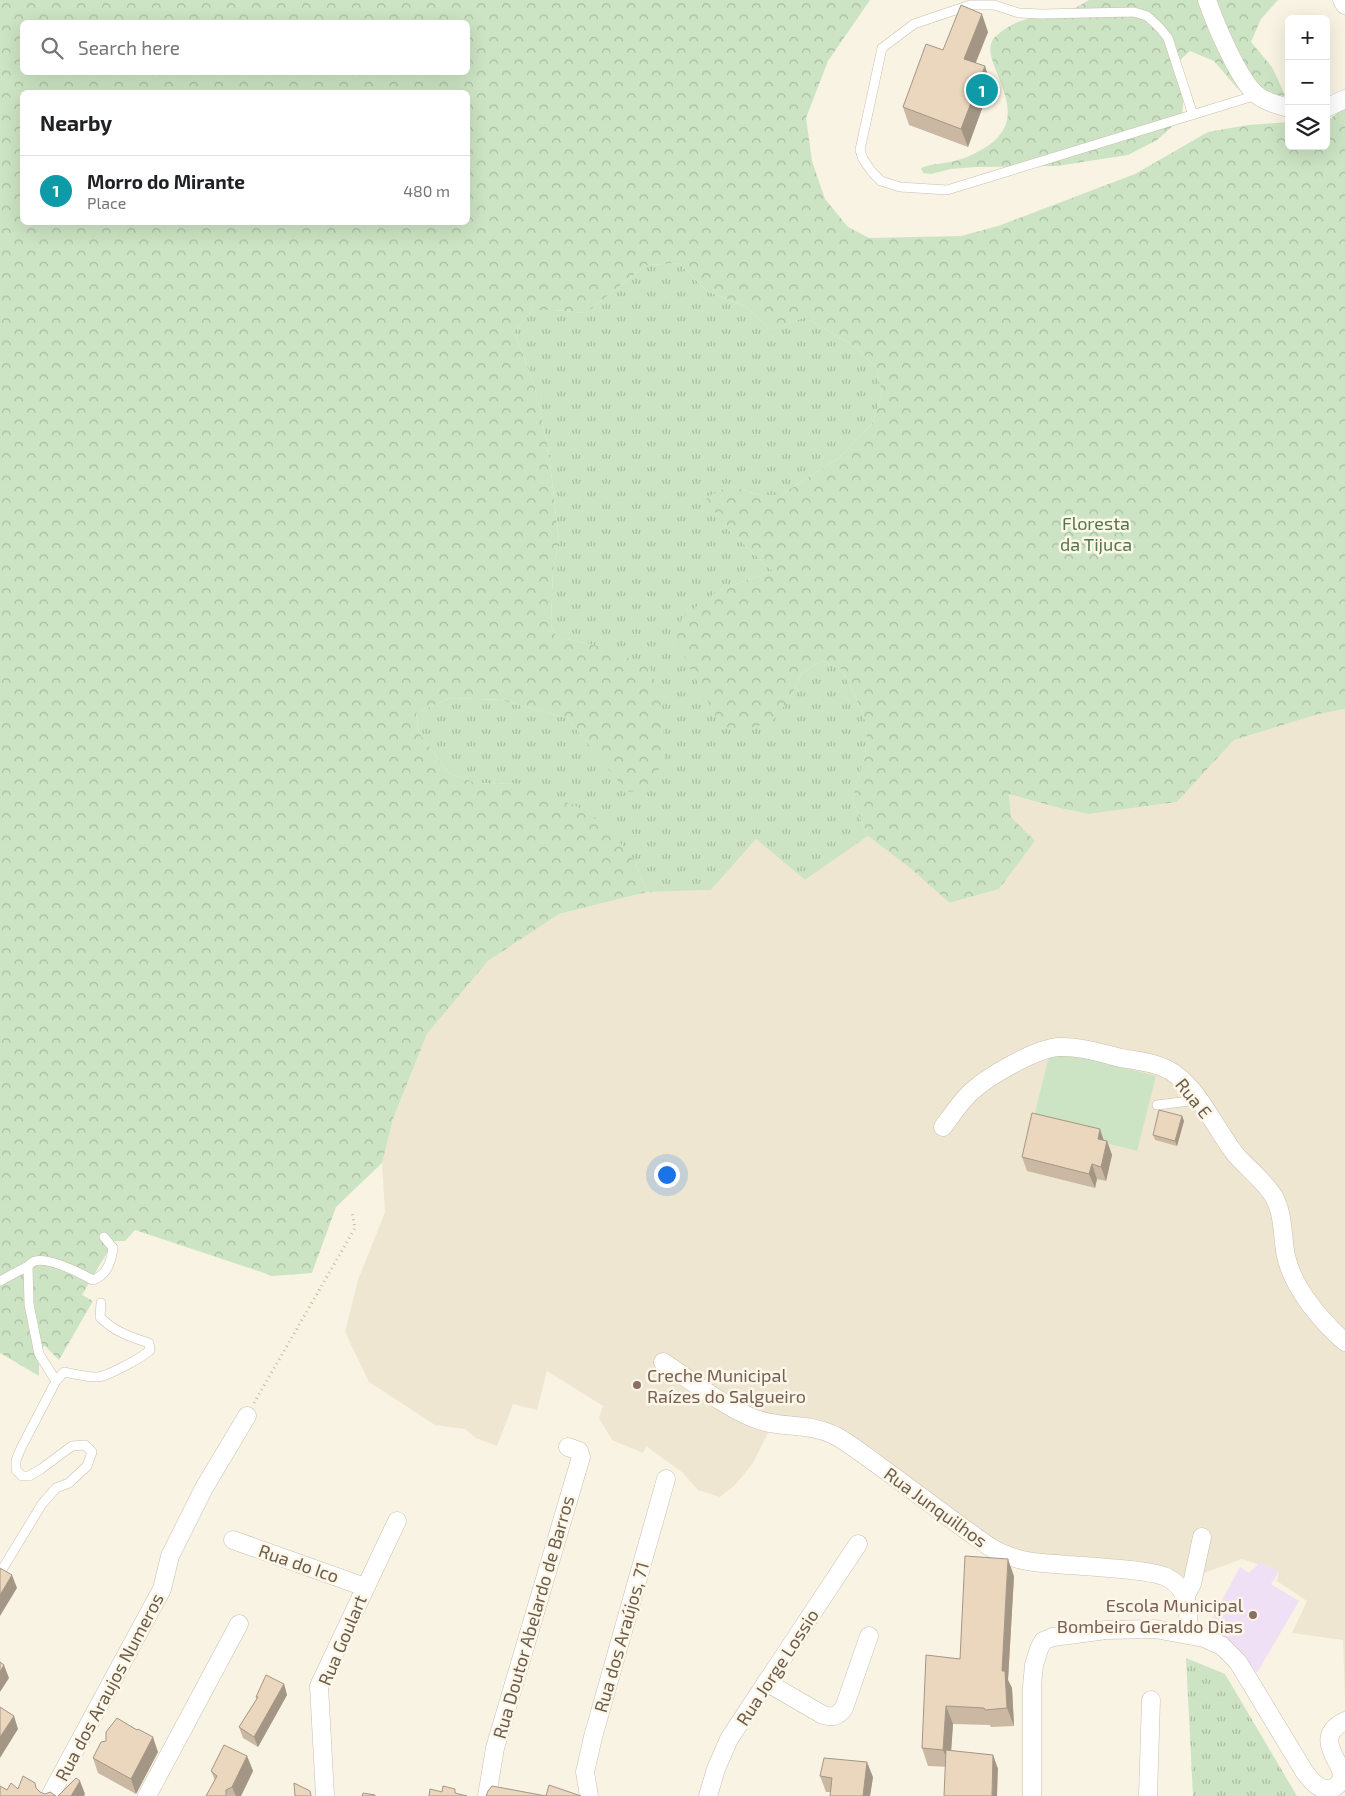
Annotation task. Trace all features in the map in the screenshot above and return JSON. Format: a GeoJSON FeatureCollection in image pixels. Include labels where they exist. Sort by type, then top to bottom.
{"type":"FeatureCollection","features":[{"type":"Feature","properties":{"kind":"street"},"geometry":{"type":"LineString","coordinates":[[1207,0],[1212,16],[1242,78],[1256,95],[1276,105],[1285,107]]}},
{"type":"Feature","properties":{"kind":"street"},"geometry":{"type":"LineString","coordinates":[[1342,0],[1345,5]]}},
{"type":"Feature","properties":{"kind":"street"},"geometry":{"type":"LineString","coordinates":[[1330,106],[1345,99]]}},
{"type":"Feature","properties":{"kind":"street","name":"Rua E"},"geometry":{"type":"LineString","coordinates":[[943,1127],[961,1103],[981,1084],[1044,1050],[1059,1047],[1077,1048],[1159,1066],[1175,1074],[1187,1085],[1235,1154],[1275,1198],[1280,1213],[1286,1258],[1298,1287],[1310,1305],[1345,1342]]}},
{"type":"Feature","properties":{"kind":"street","name":"Rua Junquilhos"},"geometry":{"type":"LineString","coordinates":[[663,1362],[754,1419],[784,1426],[807,1427],[834,1435],[1003,1554],[1037,1563],[1153,1573],[1168,1578],[1180,1587],[1186,1595]]}},
{"type":"Feature","properties":{"kind":"street","name":"Rua dos Araujos Numeros"},"geometry":{"type":"LineString","coordinates":[[50,1796],[154,1605],[162,1589],[170,1556],[204,1488],[246,1416]]}},
{"type":"Feature","properties":{"kind":"street","name":"Rua Doutor Abelardo de Barros"},"geometry":{"type":"LineString","coordinates":[[486,1796],[495,1748],[580,1457],[579,1451],[568,1447]]}},
{"type":"Feature","properties":{"kind":"street","name":"Rua dos Araújos, 71"},"geometry":{"type":"LineString","coordinates":[[589,1796],[585,1772],[593,1737],[666,1479]]}},
{"type":"Feature","properties":{"kind":"street","name":"Rua Goulart"},"geometry":{"type":"LineString","coordinates":[[325,1796],[319,1686],[397,1521]]}},
{"type":"Feature","properties":{"kind":"street"},"geometry":{"type":"LineString","coordinates":[[1188,1634],[1186,1595],[1192,1584],[1202,1538]]}},
{"type":"Feature","properties":{"kind":"street","name":"Rua do Ico"},"geometry":{"type":"LineString","coordinates":[[233,1540],[365,1587]]}},
{"type":"Feature","properties":{"kind":"street","name":"Rua Jorge Lossio"},"geometry":{"type":"LineString","coordinates":[[708,1796],[716,1769],[729,1739],[858,1544]]}},
{"type":"Feature","properties":{"kind":"street"},"geometry":{"type":"LineString","coordinates":[[147,1796],[239,1624]]}},
{"type":"Feature","properties":{"kind":"street"},"geometry":{"type":"LineString","coordinates":[[1032,1796],[1032,1686],[1034,1665],[1038,1649],[1043,1642],[1053,1637],[1106,1630],[1156,1629],[1204,1638],[1222,1646],[1238,1662],[1304,1771],[1313,1783],[1323,1789],[1331,1789],[1342,1780],[1344,1773],[1331,1752],[1330,1744],[1336,1728],[1345,1721]]}},
{"type":"Feature","properties":{"kind":"street"},"geometry":{"type":"LineString","coordinates":[[766,1682],[823,1715],[836,1716],[844,1708],[869,1636]]}},
{"type":"Feature","properties":{"kind":"street"},"geometry":{"type":"LineString","coordinates":[[1148,1796],[1151,1700]]}},
{"type":"Feature","properties":{"kind":"lane"},"geometry":{"type":"LineString","coordinates":[[1193,115],[1168,38],[1147,16],[1134,12],[1019,13],[994,5],[970,5],[914,24],[882,48],[860,150],[863,159],[872,172],[882,181],[900,187],[947,190],[1193,115],[1256,95]]}},
{"type":"Feature","properties":{"kind":"lane"},"geometry":{"type":"LineString","coordinates":[[1156,1105],[1198,1100]]}},
{"type":"Feature","properties":{"kind":"lane"},"geometry":{"type":"LineString","coordinates":[[0,1281],[36,1261],[51,1263],[79,1272],[93,1280],[100,1278],[112,1259],[113,1248],[104,1237]]}},
{"type":"Feature","properties":{"kind":"lane"},"geometry":{"type":"LineString","coordinates":[[28,1266],[29,1304],[40,1354],[56,1381]]}},
{"type":"Feature","properties":{"kind":"lane"},"geometry":{"type":"LineString","coordinates":[[0,1573],[42,1504],[56,1488],[69,1483],[87,1466],[92,1452],[85,1446],[72,1446],[29,1476],[22,1476],[16,1470],[16,1460],[22,1446],[56,1381],[64,1372],[80,1376],[101,1377],[144,1356],[150,1350],[149,1342],[131,1337],[109,1327],[100,1317],[101,1303]]}},
{"type":"Feature","properties":{"kind":"path"},"geometry":{"type":"LineString","coordinates":[[246,1416],[355,1228],[352,1213]]}},
{"type":"Feature","properties":{"kind":"shaded area"},"geometry":{"type":"Polygon","coordinates":[[[1345,709],[1345,1699],[1343,1640],[1292,1633],[1307,1601],[1277,1581],[1279,1572],[1242,1559],[1172,1585],[997,1554],[927,1500],[834,1446],[817,1437],[770,1429],[753,1463],[735,1485],[720,1497],[698,1490],[683,1473],[646,1446],[643,1453],[612,1440],[599,1418],[603,1406],[547,1371],[537,1410],[513,1404],[497,1446],[476,1438],[465,1429],[435,1425],[369,1382],[345,1332],[358,1280],[385,1212],[382,1163],[393,1119],[427,1034],[488,961],[559,914],[647,892],[711,890],[756,839],[805,880],[868,836],[951,903],[999,889],[1035,841],[1011,817],[1009,794],[1089,814],[1177,802],[1234,740],[1319,714],[1345,709]]]}},
{"type":"Feature","properties":{"kind":"shaded area","name":"Escola Municipal Bombeiro Geraldo Dias"},"geometry":{"type":"Polygon","coordinates":[[[1260,1562],[1279,1572],[1271,1584],[1299,1601],[1257,1673],[1242,1653],[1225,1639],[1207,1628],[1240,1567],[1249,1573],[1260,1562]]]}},
{"type":"Feature","properties":{"kind":"green space","name":"Floresta da Tijuca"},"geometry":{"type":"Polygon","coordinates":[[[0,0],[870,0],[828,61],[806,118],[812,161],[825,199],[848,227],[869,238],[961,236],[998,226],[1135,174],[1208,132],[1248,125],[1285,122],[1285,150],[1330,150],[1330,119],[1345,107],[1345,709],[1319,714],[1234,740],[1177,802],[1089,814],[1009,794],[1011,817],[1035,841],[999,889],[950,903],[910,868],[868,836],[852,799],[865,756],[867,725],[854,693],[840,668],[822,661],[802,673],[789,700],[771,723],[739,730],[721,726],[676,642],[682,617],[719,590],[773,571],[723,525],[706,497],[731,486],[759,495],[781,495],[840,457],[872,424],[882,393],[876,367],[857,348],[805,317],[771,330],[747,307],[707,291],[679,263],[646,265],[586,313],[532,310],[514,332],[534,384],[548,447],[559,540],[553,571],[551,625],[556,637],[600,646],[650,667],[662,705],[665,757],[648,790],[627,792],[567,718],[501,700],[450,698],[416,713],[419,733],[449,773],[476,783],[523,784],[578,807],[611,830],[634,861],[647,892],[559,914],[488,961],[427,1034],[393,1119],[382,1163],[336,1207],[312,1273],[273,1276],[135,1230],[125,1241],[114,1241],[82,1295],[93,1301],[59,1360],[45,1346],[35,1350],[39,1362],[39,1376],[0,1353],[0,0]]]}},
{"type":"Feature","properties":{"kind":"green space"},"geometry":{"type":"Polygon","coordinates":[[[1089,0],[1278,0],[1261,19],[1251,42],[1272,67],[1285,95],[1272,103],[1255,101],[1237,88],[1214,61],[1190,51],[1179,61],[1186,78],[1182,114],[1175,124],[1157,140],[1128,155],[1057,166],[976,167],[951,169],[931,174],[923,173],[921,168],[974,154],[989,145],[1002,131],[1008,117],[1007,101],[992,58],[990,46],[995,37],[1017,22],[1036,17],[1058,16],[1089,0]]]}},
{"type":"Feature","properties":{"kind":"green space"},"geometry":{"type":"Polygon","coordinates":[[[679,263],[707,291],[747,307],[771,330],[805,317],[857,348],[876,367],[882,393],[872,424],[840,457],[781,495],[759,495],[731,486],[723,525],[773,571],[719,590],[789,700],[802,673],[822,661],[840,668],[854,693],[867,725],[865,756],[852,799],[868,836],[805,880],[756,839],[711,890],[647,892],[634,861],[523,784],[476,783],[449,773],[419,733],[416,713],[450,698],[501,700],[567,718],[628,792],[600,646],[556,637],[551,625],[553,571],[559,540],[548,447],[534,384],[514,332],[532,310],[586,313],[646,265],[679,263]]]}},
{"type":"Feature","properties":{"kind":"green space"},"geometry":{"type":"Polygon","coordinates":[[[1051,1049],[1156,1076],[1137,1151],[1032,1124],[1051,1049]]]}},
{"type":"Feature","properties":{"kind":"green space"},"geometry":{"type":"Polygon","coordinates":[[[1186,1658],[1225,1674],[1297,1796],[1193,1796],[1186,1658]]]}},
{"type":"Feature","properties":{"kind":"building"},"geometry":{"type":"Polygon","coordinates":[[[961,5],[982,14],[964,59],[985,66],[961,129],[903,107],[926,44],[943,50],[961,5]]]}},
{"type":"Feature","properties":{"kind":"building"},"geometry":{"type":"Polygon","coordinates":[[[1159,1110],[1182,1116],[1175,1141],[1153,1135],[1159,1110]]]}},
{"type":"Feature","properties":{"kind":"building"},"geometry":{"type":"Polygon","coordinates":[[[1032,1113],[1100,1129],[1098,1139],[1107,1141],[1101,1167],[1092,1164],[1089,1174],[1022,1157],[1032,1113]]]}},
{"type":"Feature","properties":{"kind":"building"},"geometry":{"type":"Polygon","coordinates":[[[965,1556],[1008,1559],[1002,1671],[1005,1671],[1007,1708],[985,1710],[984,1708],[946,1706],[943,1750],[922,1748],[926,1655],[960,1659],[965,1556]]]}},
{"type":"Feature","properties":{"kind":"building"},"geometry":{"type":"Polygon","coordinates":[[[0,1568],[12,1575],[0,1595],[0,1568]]]}},
{"type":"Feature","properties":{"kind":"building"},"geometry":{"type":"Polygon","coordinates":[[[0,1662],[4,1665],[0,1672],[0,1662]]]}},
{"type":"Feature","properties":{"kind":"building"},"geometry":{"type":"Polygon","coordinates":[[[266,1675],[284,1684],[254,1737],[239,1727],[258,1697],[256,1697],[266,1675]]]}},
{"type":"Feature","properties":{"kind":"building"},"geometry":{"type":"Polygon","coordinates":[[[0,1707],[14,1716],[0,1737],[0,1707]]]}},
{"type":"Feature","properties":{"kind":"building"},"geometry":{"type":"Polygon","coordinates":[[[117,1718],[153,1737],[131,1779],[93,1758],[101,1742],[106,1741],[106,1732],[117,1718]]]}},
{"type":"Feature","properties":{"kind":"building"},"geometry":{"type":"Polygon","coordinates":[[[224,1745],[247,1756],[232,1787],[226,1790],[226,1796],[206,1796],[217,1776],[211,1771],[224,1745]]]}},
{"type":"Feature","properties":{"kind":"building"},"geometry":{"type":"Polygon","coordinates":[[[946,1750],[993,1755],[992,1796],[944,1796],[946,1750]]]}},
{"type":"Feature","properties":{"kind":"building"},"geometry":{"type":"Polygon","coordinates":[[[824,1758],[867,1762],[863,1796],[830,1796],[832,1778],[820,1776],[824,1758]]]}},
{"type":"Feature","properties":{"kind":"building"},"geometry":{"type":"Polygon","coordinates":[[[23,1776],[35,1783],[36,1788],[40,1792],[45,1794],[50,1792],[56,1796],[0,1796],[0,1786],[7,1790],[11,1783],[18,1789],[23,1776]]]}},
{"type":"Feature","properties":{"kind":"building"},"geometry":{"type":"Polygon","coordinates":[[[76,1778],[80,1781],[71,1796],[58,1796],[76,1778]]]}},
{"type":"Feature","properties":{"kind":"building"},"geometry":{"type":"Polygon","coordinates":[[[294,1783],[310,1791],[311,1796],[295,1796],[294,1783]]]}},
{"type":"Feature","properties":{"kind":"building"},"geometry":{"type":"Polygon","coordinates":[[[549,1785],[581,1796],[546,1796],[549,1785]]]}},
{"type":"Feature","properties":{"kind":"building"},"geometry":{"type":"Polygon","coordinates":[[[443,1786],[455,1789],[455,1793],[467,1796],[429,1796],[430,1789],[442,1792],[443,1786]]]}},
{"type":"Feature","properties":{"kind":"building"},"geometry":{"type":"Polygon","coordinates":[[[492,1786],[546,1796],[486,1796],[492,1786]]]}},
{"type":"Feature","properties":{"kind":"building"},"geometry":{"type":"Polygon","coordinates":[[[363,1793],[375,1795],[375,1796],[362,1796],[363,1793]]]}},
{"type":"Feature","properties":{"kind":"place","name":"Morro do Mirante"},"geometry":{"type":"Point","coordinates":[982,90]}},
{"type":"Feature","properties":{"kind":"place","name":"Creche Municipal Raízes do Salgueiro"},"geometry":{"type":"Point","coordinates":[637,1385]}},
{"type":"Feature","properties":{"kind":"place","name":"Escola Municipal Bombeiro Geraldo Dias"},"geometry":{"type":"Point","coordinates":[1253,1615]}}]}
